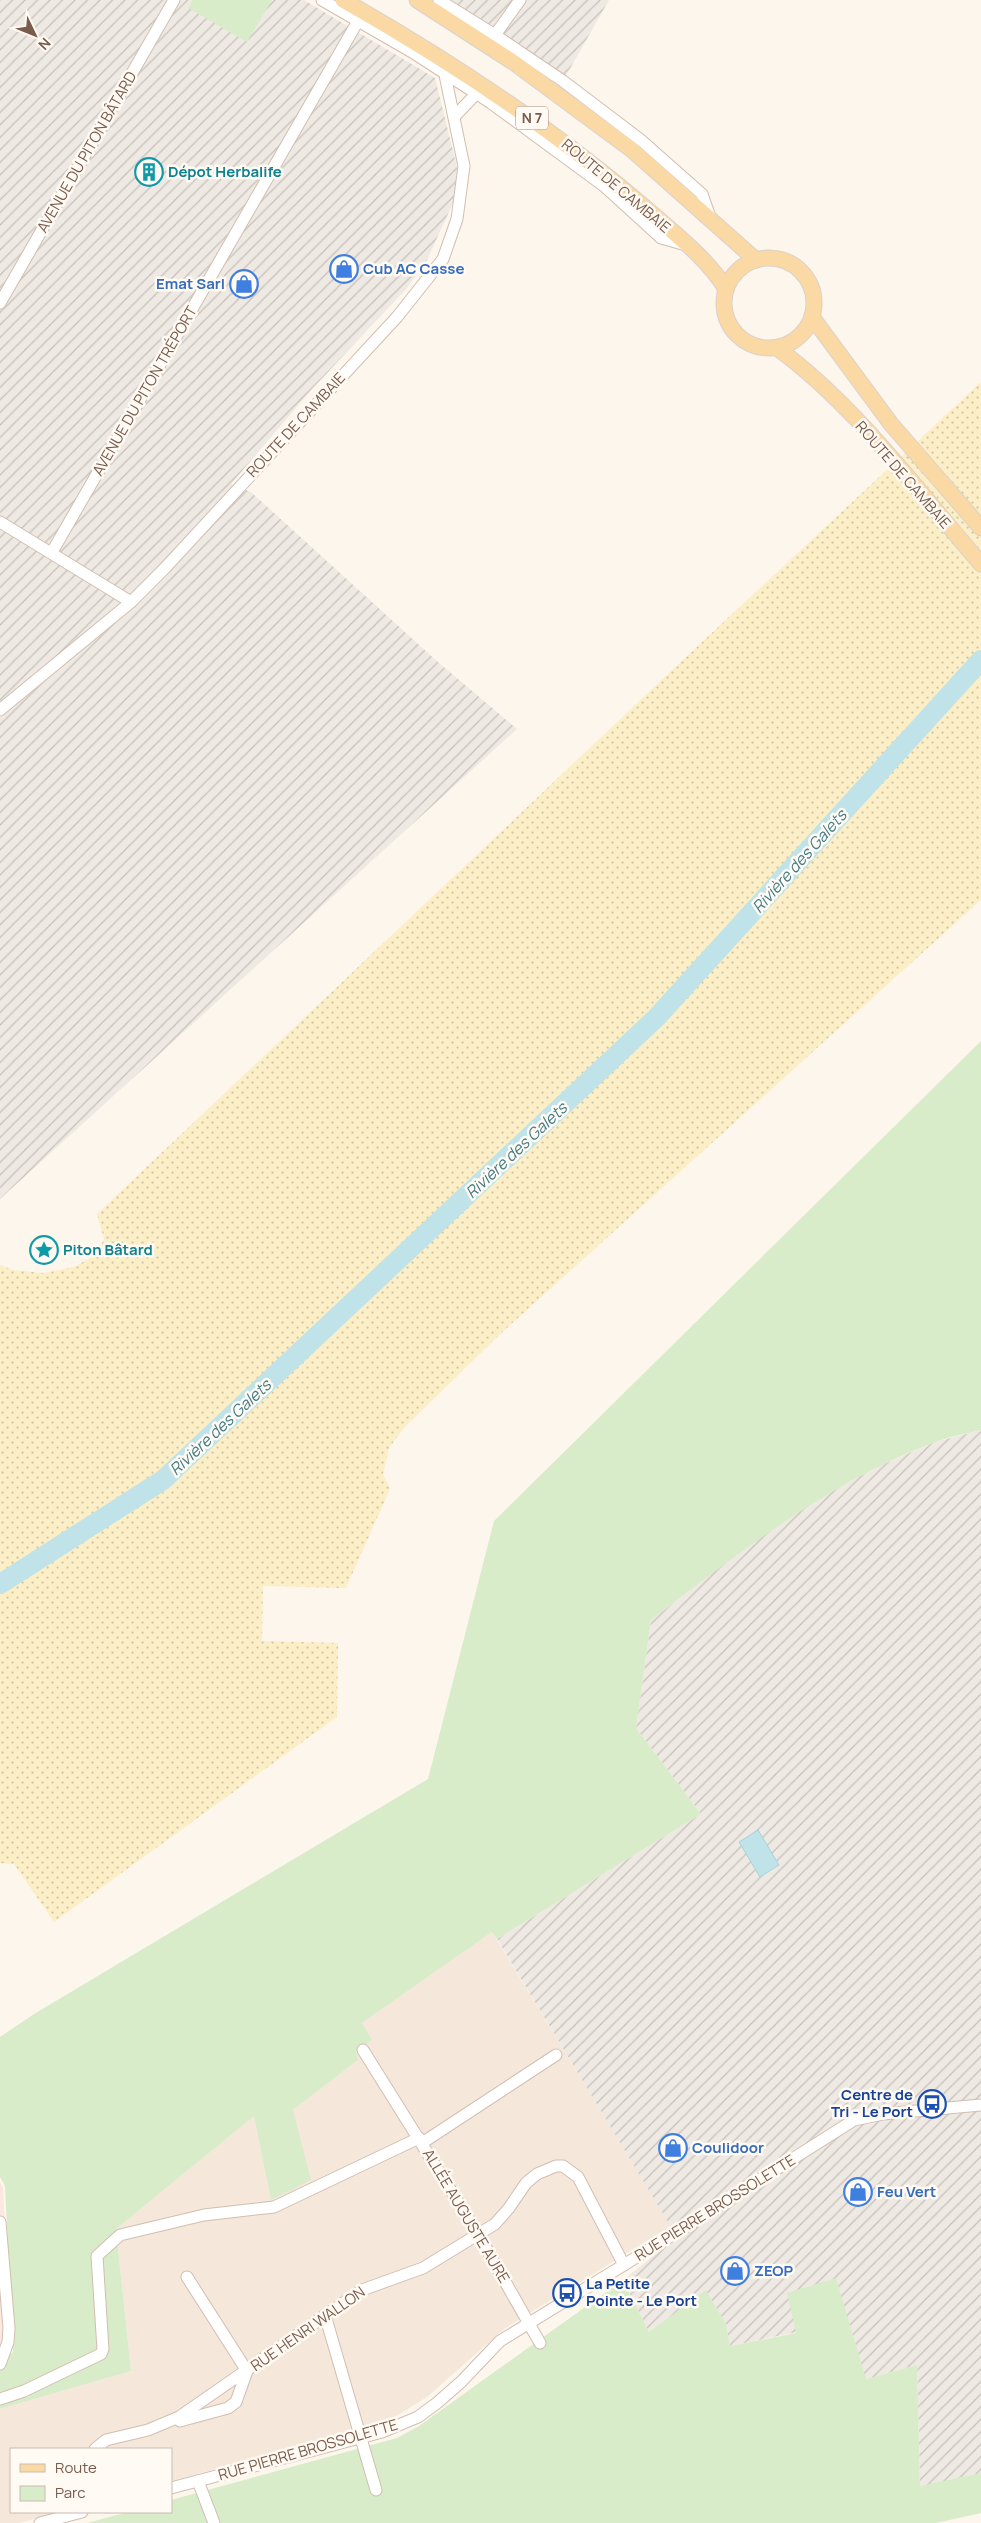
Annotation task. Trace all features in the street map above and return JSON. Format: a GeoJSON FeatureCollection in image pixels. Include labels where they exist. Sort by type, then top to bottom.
{"type":"FeatureCollection","features":[{"type":"Feature","properties":{"kind":"main road","name":"ROUTE DE CAMBAIE"},"geometry":{"type":"LineString","coordinates":[[344,0],[460,69],[530,116],[613,180],[703,261],[726,288],[725,311],[730,325],[738,336],[749,344],[763,348],[777,348],[801,365],[874,439],[981,564]]}},
{"type":"Feature","properties":{"kind":"main road","name":"N 7"},"geometry":{"type":"LineString","coordinates":[[417,0],[458,25],[562,97],[632,150],[756,260]]}},
{"type":"Feature","properties":{"kind":"main road"},"geometry":{"type":"LineString","coordinates":[[726,288],[738,271],[756,260],[770,258],[784,260],[796,267],[808,279],[814,304],[812,318],[800,336],[789,344],[777,348]]}},
{"type":"Feature","properties":{"kind":"main road","name":"ROUTE DE CAMBAIE"},"geometry":{"type":"LineString","coordinates":[[812,318],[891,424],[981,528]]}},
{"type":"Feature","properties":{"kind":"street","name":"AVENUE DU PITON BÂTARD"},"geometry":{"type":"LineString","coordinates":[[0,303],[174,0]]}},
{"type":"Feature","properties":{"kind":"street"},"geometry":{"type":"LineString","coordinates":[[322,0],[476,94],[526,127],[604,186],[661,238],[686,245]]}},
{"type":"Feature","properties":{"kind":"street"},"geometry":{"type":"LineString","coordinates":[[439,0],[563,81],[642,141],[702,194],[711,220]]}},
{"type":"Feature","properties":{"kind":"street"},"geometry":{"type":"LineString","coordinates":[[495,35],[520,0]]}},
{"type":"Feature","properties":{"kind":"street","name":"AVENUE DU PITON TRÉPORT"},"geometry":{"type":"LineString","coordinates":[[52,552],[358,21]]}},
{"type":"Feature","properties":{"kind":"street","name":"ROUTE DE CAMBAIE"},"geometry":{"type":"LineString","coordinates":[[0,710],[131,602],[397,317],[442,259],[458,219],[464,166],[445,75]]}},
{"type":"Feature","properties":{"kind":"street"},"geometry":{"type":"LineString","coordinates":[[455,116],[476,94]]}},
{"type":"Feature","properties":{"kind":"street"},"geometry":{"type":"LineString","coordinates":[[0,522],[131,602]]}},
{"type":"Feature","properties":{"kind":"street"},"geometry":{"type":"LineString","coordinates":[[0,2399],[24,2391],[101,2354],[103,2348],[97,2256],[120,2235],[204,2215],[274,2207],[421,2140],[364,2050]]}},
{"type":"Feature","properties":{"kind":"street","name":"ALLÉE AUGUSTE AURE"},"geometry":{"type":"LineString","coordinates":[[540,2343],[478,2234],[421,2140],[556,2056]]}},
{"type":"Feature","properties":{"kind":"street","name":"RUE PIERRE BROSSOLETTE"},"geometry":{"type":"LineString","coordinates":[[172,2488],[382,2432],[418,2417],[437,2404],[500,2342],[854,2120],[883,2114],[981,2105]]}},
{"type":"Feature","properties":{"kind":"street","name":"RUE HENRI WALLON"},"geometry":{"type":"LineString","coordinates":[[96,2448],[106,2440],[164,2425],[247,2372],[325,2315],[371,2285],[397,2279],[423,2268],[502,2218],[526,2183],[549,2169],[563,2166],[578,2178],[624,2265]]}},
{"type":"Feature","properties":{"kind":"street"},"geometry":{"type":"LineString","coordinates":[[0,2222],[9,2328],[8,2342],[0,2364]]}},
{"type":"Feature","properties":{"kind":"street"},"geometry":{"type":"LineString","coordinates":[[164,2425],[228,2408],[236,2402],[247,2372],[187,2277]]}},
{"type":"Feature","properties":{"kind":"street"},"geometry":{"type":"LineString","coordinates":[[325,2315],[376,2490]]}},
{"type":"Feature","properties":{"kind":"street"},"geometry":{"type":"LineString","coordinates":[[198,2481],[214,2523]]}},
{"type":"Feature","properties":{"kind":"street"},"geometry":{"type":"LineString","coordinates":[[40,2523],[78,2513]]}},
{"type":"Feature","properties":{"kind":"shaded area"},"geometry":{"type":"Polygon","coordinates":[[[0,0],[304,0],[435,78],[458,171],[453,203],[427,260],[407,288],[313,388],[231,484],[251,492],[439,663],[517,729],[0,1199],[0,0]]]}},
{"type":"Feature","properties":{"kind":"shaded area"},"geometry":{"type":"Polygon","coordinates":[[[438,0],[609,0],[563,81],[438,0]]]}},
{"type":"Feature","properties":{"kind":"shaded area"},"geometry":{"type":"Polygon","coordinates":[[[981,1430],[981,2473],[920,2487],[917,2365],[866,2379],[797,2332],[730,2346],[726,2324],[706,2291],[649,2332],[623,2280],[677,2237],[497,1939],[701,1814],[636,1728],[651,1620],[758,1538],[823,1495],[886,1463],[935,1442],[981,1430]]]}},
{"type":"Feature","properties":{"kind":"shaded area"},"geometry":{"type":"Polygon","coordinates":[[[492,1932],[671,2226],[504,2329],[427,2397],[387,2422],[172,2481],[172,2448],[10,2448],[10,2513],[56,2513],[19,2523],[0,2523],[0,2409],[131,2371],[116,2229],[255,2115],[271,2200],[293,2110],[358,2060],[356,2052],[362,2023],[492,1932]]]}},
{"type":"Feature","properties":{"kind":"shaded area"},"geometry":{"type":"Polygon","coordinates":[[[0,2182],[3,2187],[8,2289],[0,2366],[0,2182]]]}},
{"type":"Feature","properties":{"kind":"green space"},"geometry":{"type":"Polygon","coordinates":[[[193,0],[272,0],[247,42],[188,8],[193,0]]]}},
{"type":"Feature","properties":{"kind":"green space"},"geometry":{"type":"Polygon","coordinates":[[[981,1041],[981,1430],[939,1441],[894,1459],[857,1478],[786,1521],[751,1545],[651,1620],[636,1728],[701,1814],[497,1939],[492,1932],[362,2023],[372,2040],[356,2052],[358,2060],[293,2110],[311,2180],[271,2200],[254,2116],[116,2229],[131,2371],[0,2409],[0,2363],[13,2352],[5,2186],[0,2177],[0,2037],[34,2014],[428,1779],[494,1521],[981,1041]]]}},
{"type":"Feature","properties":{"kind":"green space"},"geometry":{"type":"Polygon","coordinates":[[[836,2278],[866,2379],[917,2365],[920,2486],[981,2473],[981,2513],[936,2523],[87,2523],[124,2513],[172,2513],[172,2500],[397,2438],[419,2426],[623,2280],[649,2332],[706,2290],[726,2324],[730,2346],[796,2333],[787,2293],[836,2278]]]}},
{"type":"Feature","properties":{"kind":"sand"},"geometry":{"type":"Polygon","coordinates":[[[981,382],[981,900],[497,1337],[404,1428],[389,1448],[383,1474],[390,1489],[346,1588],[263,1586],[262,1641],[338,1643],[337,1717],[54,1922],[14,1864],[0,1863],[0,1265],[13,1270],[43,1273],[74,1267],[97,1254],[104,1239],[97,1214],[670,672],[981,382]]]}},
{"type":"Feature","properties":{"kind":"water"},"geometry":{"type":"Polygon","coordinates":[[[758,1830],[779,1865],[760,1877],[739,1842],[758,1830]]]}},
{"type":"Feature","properties":{"kind":"waterway","name":"Rivière des Galets"},"geometry":{"type":"LineString","coordinates":[[0,1584],[163,1480],[656,1018],[981,660]]}},
{"type":"Feature","properties":{"kind":"place","name":"Dépot Herbalife"},"geometry":{"type":"Point","coordinates":[149,172]}},
{"type":"Feature","properties":{"kind":"place","name":"Cub AC Casse"},"geometry":{"type":"Point","coordinates":[344,269]}},
{"type":"Feature","properties":{"kind":"place","name":"Emat Sarl"},"geometry":{"type":"Point","coordinates":[244,284]}},
{"type":"Feature","properties":{"kind":"place","name":"Piton Bâtard"},"geometry":{"type":"Point","coordinates":[44,1250]}},
{"type":"Feature","properties":{"kind":"place","name":"Centre de Tri - Le Port"},"geometry":{"type":"Point","coordinates":[932,2104]}},
{"type":"Feature","properties":{"kind":"place","name":"Coulidoor"},"geometry":{"type":"Point","coordinates":[673,2148]}},
{"type":"Feature","properties":{"kind":"place","name":"Feu Vert"},"geometry":{"type":"Point","coordinates":[858,2192]}},
{"type":"Feature","properties":{"kind":"place","name":"ZEOP"},"geometry":{"type":"Point","coordinates":[735,2271]}},
{"type":"Feature","properties":{"kind":"place","name":"La Petite Pointe - Le Port"},"geometry":{"type":"Point","coordinates":[567,2293]}}]}
